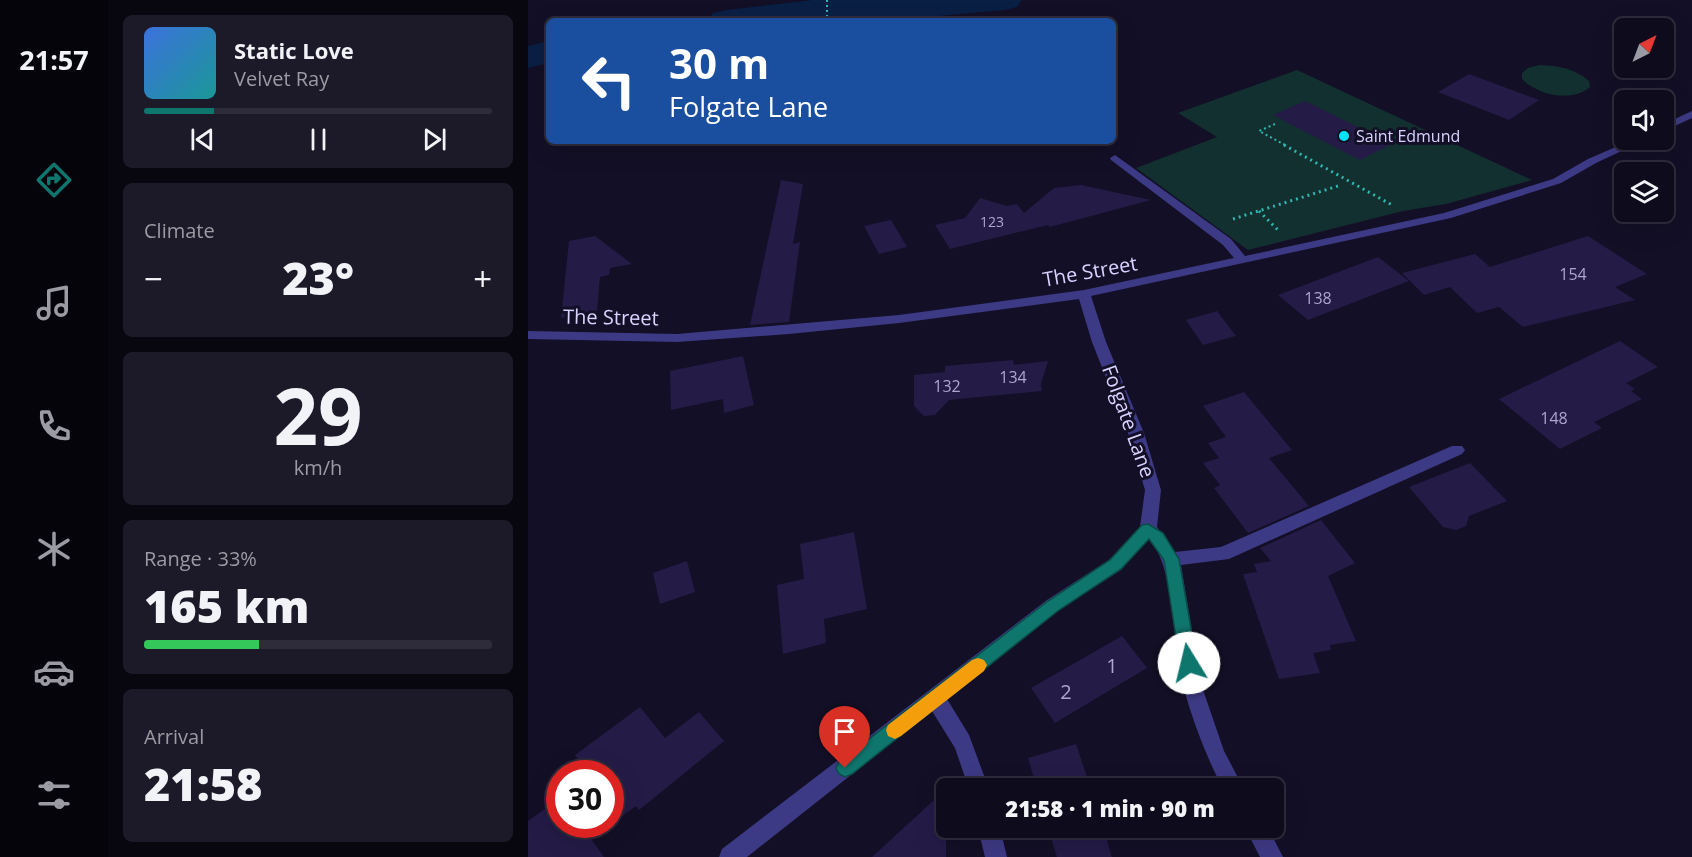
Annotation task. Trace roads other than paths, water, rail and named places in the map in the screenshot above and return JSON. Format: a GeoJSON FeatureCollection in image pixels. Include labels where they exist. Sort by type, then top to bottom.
{"type":"FeatureCollection","features":[{"type":"Feature","properties":{"kind":"street"},"geometry":{"type":"LineString","coordinates":[[1674,123],[1692,114]]}},
{"type":"Feature","properties":{"kind":"street","name":"The Street"},"geometry":{"type":"LineString","coordinates":[[528,335],[677,338],[789,330],[899,319],[1084,294],[1447,216],[1557,181],[1617,150]]}},
{"type":"Feature","properties":{"kind":"street"},"geometry":{"type":"LineString","coordinates":[[1115,158],[1227,242],[1243,261]]}},
{"type":"Feature","properties":{"kind":"street","name":"Folgate Lane"},"geometry":{"type":"LineString","coordinates":[[1084,294],[1099,342],[1136,433],[1153,490],[1148,530]]}},
{"type":"Feature","properties":{"kind":"street"},"geometry":{"type":"LineString","coordinates":[[1171,559],[1223,554],[1457,450]]}},
{"type":"Feature","properties":{"kind":"street"},"geometry":{"type":"LineString","coordinates":[[730,857],[1053,605],[1115,565],[1148,530],[1157,537],[1171,559],[1192,684],[1215,754],[1228,778]]}},
{"type":"Feature","properties":{"kind":"street"},"geometry":{"type":"LineString","coordinates":[[935,699],[956,727],[977,778]]}},
{"type":"Feature","properties":{"kind":"street"},"geometry":{"type":"LineString","coordinates":[[991,838],[996,857]]}},
{"type":"Feature","properties":{"kind":"street"},"geometry":{"type":"LineString","coordinates":[[1262,838],[1272,857]]}},
{"type":"Feature","properties":{"kind":"waterway"},"geometry":{"type":"LineString","coordinates":[[751,18],[834,8],[906,8],[1005,0]]}},
{"type":"Feature","properties":{"kind":"waterway"},"geometry":{"type":"LineString","coordinates":[[528,57],[546,53]]}},
{"type":"Feature","properties":{"kind":"place","name":"Saint Edmund"},"geometry":{"type":"Point","coordinates":[1344,136]}}]}
